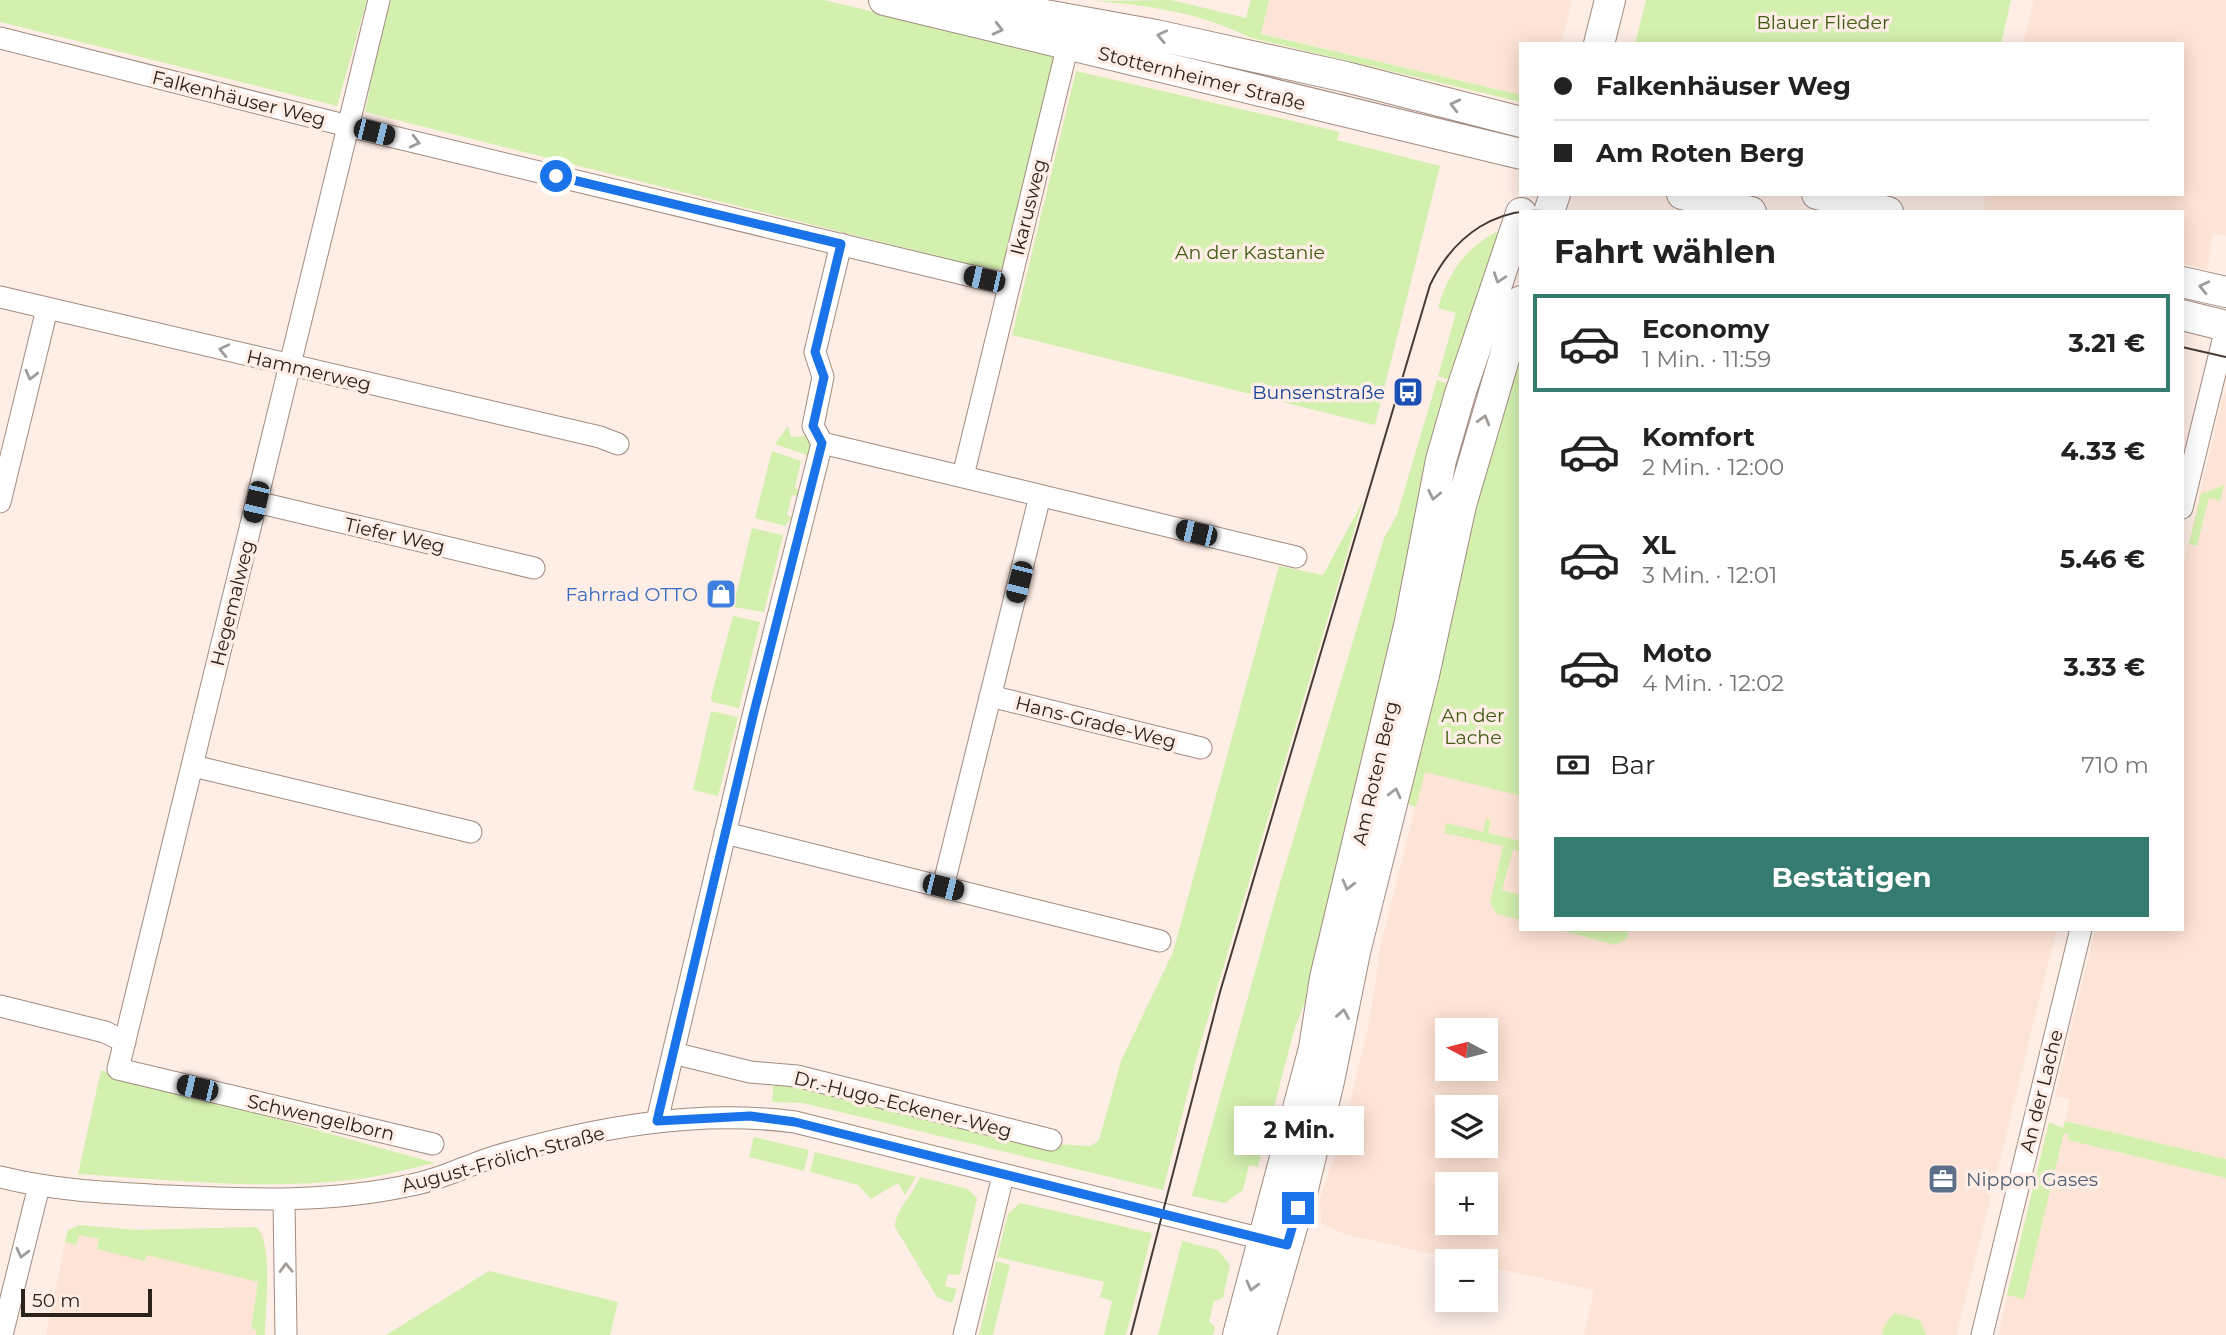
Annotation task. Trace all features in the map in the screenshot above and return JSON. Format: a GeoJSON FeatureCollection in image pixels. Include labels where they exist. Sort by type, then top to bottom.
{"type":"FeatureCollection","features":[{"type":"Feature","properties":{"kind":"main road","name":"Stotternheimer Straße"},"geometry":{"type":"LineString","coordinates":[[884,0],[1071,33],[1228,51],[1519,122]]}},
{"type":"Feature","properties":{"kind":"main road","name":"Stotternheimer Straße"},"geometry":{"type":"LineString","coordinates":[[962,0],[1071,33],[1519,153]]}},
{"type":"Feature","properties":{"kind":"main road"},"geometry":{"type":"LineString","coordinates":[[1580,42],[1590,0]]}},
{"type":"Feature","properties":{"kind":"main road"},"geometry":{"type":"LineString","coordinates":[[1600,42],[1610,0]]}},
{"type":"Feature","properties":{"kind":"main road"},"geometry":{"type":"LineString","coordinates":[[1690,196],[1743,210]]}},
{"type":"Feature","properties":{"kind":"main road"},"geometry":{"type":"LineString","coordinates":[[1825,196],[1880,210]]}},
{"type":"Feature","properties":{"kind":"main road","name":"Am Roten Berg"},"geometry":{"type":"LineString","coordinates":[[1261,1335],[1325,978],[1409,626],[1441,460],[1460,394],[1519,218]]}},
{"type":"Feature","properties":{"kind":"main road"},"geometry":{"type":"LineString","coordinates":[[2184,282],[2226,292]]}},
{"type":"Feature","properties":{"kind":"main road","name":"Am Roten Berg"},"geometry":{"type":"LineString","coordinates":[[1238,1335],[1276,1242],[1329,1081],[1355,951],[1424,675],[1461,505],[1519,308]]}},
{"type":"Feature","properties":{"kind":"main road"},"geometry":{"type":"LineString","coordinates":[[2184,316],[2226,327]]}},
{"type":"Feature","properties":{"kind":"street","name":"Hegemalweg"},"geometry":{"type":"LineString","coordinates":[[125,1042],[379,0]]}},
{"type":"Feature","properties":{"kind":"street","name":"Ikarusweg"},"geometry":{"type":"LineString","coordinates":[[963,476],[1071,33]]}},
{"type":"Feature","properties":{"kind":"street","name":"Falkenhäuser Weg"},"geometry":{"type":"LineString","coordinates":[[0,38],[348,126],[1009,285]]}},
{"type":"Feature","properties":{"kind":"street"},"geometry":{"type":"LineString","coordinates":[[657,1121],[822,443],[813,426],[824,377],[815,352],[841,244]]}},
{"type":"Feature","properties":{"kind":"street","name":"Hammerweg"},"geometry":{"type":"LineString","coordinates":[[0,297],[618,444]]}},
{"type":"Feature","properties":{"kind":"street"},"geometry":{"type":"LineString","coordinates":[[0,502],[47,309]]}},
{"type":"Feature","properties":{"kind":"street"},"geometry":{"type":"LineString","coordinates":[[2184,500],[2226,327]]}},
{"type":"Feature","properties":{"kind":"street"},"geometry":{"type":"LineString","coordinates":[[822,443],[1296,557]]}},
{"type":"Feature","properties":{"kind":"street","name":"Hans-Grade-Weg"},"geometry":{"type":"LineString","coordinates":[[943,887],[1040,496]]}},
{"type":"Feature","properties":{"kind":"street","name":"Tiefer Weg"},"geometry":{"type":"LineString","coordinates":[[256,502],[534,568]]}},
{"type":"Feature","properties":{"kind":"street","name":"Hans-Grade-Weg"},"geometry":{"type":"LineString","coordinates":[[990,696],[1201,748]]}},
{"type":"Feature","properties":{"kind":"street"},"geometry":{"type":"LineString","coordinates":[[192,765],[471,832]]}},
{"type":"Feature","properties":{"kind":"street"},"geometry":{"type":"LineString","coordinates":[[725,833],[1160,941]]}},
{"type":"Feature","properties":{"kind":"street","name":"An der Lache"},"geometry":{"type":"LineString","coordinates":[[1982,1335],[2081,931]]}},
{"type":"Feature","properties":{"kind":"street"},"geometry":{"type":"LineString","coordinates":[[0,1006],[105,1031],[125,1042]]}},
{"type":"Feature","properties":{"kind":"street","name":"Schwengelborn"},"geometry":{"type":"LineString","coordinates":[[125,1042],[118,1069],[433,1144]]}},
{"type":"Feature","properties":{"kind":"street","name":"Dr.-Hugo-Eckener-Weg"},"geometry":{"type":"LineString","coordinates":[[673,1053],[750,1072],[797,1076],[1051,1140]]}},
{"type":"Feature","properties":{"kind":"street","name":"August-Frölich-Straße"},"geometry":{"type":"LineString","coordinates":[[0,1177],[67,1191],[284,1200],[331,1199],[419,1183],[496,1156],[583,1134],[657,1121],[750,1116],[795,1122],[1276,1242]]}},
{"type":"Feature","properties":{"kind":"street"},"geometry":{"type":"LineString","coordinates":[[964,1335],[1003,1176]]}},
{"type":"Feature","properties":{"kind":"street"},"geometry":{"type":"LineString","coordinates":[[2,1335],[39,1186]]}},
{"type":"Feature","properties":{"kind":"street"},"geometry":{"type":"LineString","coordinates":[[284,1200],[286,1335]]}},
{"type":"Feature","properties":{"kind":"shaded area"},"geometry":{"type":"Polygon","coordinates":[[[1269,0],[1572,0],[1562,42],[1519,42],[1519,95],[1261,33],[1269,0]]]}},
{"type":"Feature","properties":{"kind":"shaded area"},"geometry":{"type":"Polygon","coordinates":[[[2034,0],[2226,0],[2226,236],[2213,233],[2207,270],[2184,264],[2184,210],[1982,210],[1986,196],[2184,196],[2184,42],[2024,42],[2034,0]]]}},
{"type":"Feature","properties":{"kind":"shaded area"},"geometry":{"type":"Polygon","coordinates":[[[2226,392],[2226,1159],[2065,1121],[2070,1099],[2055,1096],[2095,931],[2184,931],[2184,561],[2222,399],[2226,392]]]}},
{"type":"Feature","properties":{"kind":"shaded area"},"geometry":{"type":"Polygon","coordinates":[[[1416,760],[1519,787],[1519,931],[2057,931],[1956,1335],[1584,1335],[1594,1290],[1498,1269],[1498,1249],[1435,1249],[1435,1255],[1344,1234],[1321,1223],[1320,1198],[1342,1136],[1371,1014],[1380,948],[1415,807],[1404,803],[1416,760]]]}},
{"type":"Feature","properties":{"kind":"shaded area"},"geometry":{"type":"Polygon","coordinates":[[[2048,1126],[2069,1134],[2068,1140],[2226,1178],[2226,1335],[1998,1335],[2048,1126]]]}},
{"type":"Feature","properties":{"kind":"shaded area"},"geometry":{"type":"Polygon","coordinates":[[[80,1225],[136,1230],[256,1227],[263,1234],[266,1254],[265,1335],[46,1335],[68,1230],[80,1225]]]}},
{"type":"Feature","properties":{"kind":"green space"},"geometry":{"type":"Polygon","coordinates":[[[0,0],[367,0],[337,106],[0,22],[0,0]]]}},
{"type":"Feature","properties":{"kind":"green space"},"geometry":{"type":"Polygon","coordinates":[[[387,0],[824,0],[1056,55],[1005,265],[996,271],[365,112],[387,0]]]}},
{"type":"Feature","properties":{"kind":"green space"},"geometry":{"type":"Polygon","coordinates":[[[1171,0],[1246,18],[1251,0],[1269,0],[1261,34],[1519,95],[1519,102],[1251,38],[1194,16],[1093,1],[1171,0]]]}},
{"type":"Feature","properties":{"kind":"green space","name":"Blauer Flieder"},"geometry":{"type":"Polygon","coordinates":[[[1646,0],[2011,0],[2001,42],[1636,42],[1646,0]]]}},
{"type":"Feature","properties":{"kind":"green space","name":"An der Kastanie"},"geometry":{"type":"Polygon","coordinates":[[[1076,71],[1340,132],[1337,140],[1440,166],[1375,425],[1012,335],[1076,71]]]}},
{"type":"Feature","properties":{"kind":"green space"},"geometry":{"type":"Polygon","coordinates":[[[1506,227],[1450,380],[1438,376],[1456,313],[1438,308],[1448,281],[1471,250],[1506,227]]]}},
{"type":"Feature","properties":{"kind":"green space","name":"An der Lache"},"geometry":{"type":"Polygon","coordinates":[[[1519,365],[1519,796],[1425,772],[1416,807],[1404,803],[1487,466],[1519,365]]]}},
{"type":"Feature","properties":{"kind":"green space"},"geometry":{"type":"Polygon","coordinates":[[[1437,380],[1448,384],[1413,555],[1311,986],[1294,1031],[1258,1167],[1249,1165],[1243,1190],[1225,1203],[1192,1196],[1278,890],[1384,538],[1397,515],[1437,380]]]}},
{"type":"Feature","properties":{"kind":"green space"},"geometry":{"type":"Polygon","coordinates":[[[788,426],[791,437],[805,436],[811,445],[809,456],[775,444],[788,426]]]}},
{"type":"Feature","properties":{"kind":"green space"},"geometry":{"type":"Polygon","coordinates":[[[772,451],[801,461],[795,487],[800,493],[799,496],[792,495],[787,515],[792,517],[785,526],[755,518],[772,451]]]}},
{"type":"Feature","properties":{"kind":"green space"},"geometry":{"type":"Polygon","coordinates":[[[2224,485],[2220,501],[2209,498],[2197,546],[2189,544],[2201,494],[2224,485]]]}},
{"type":"Feature","properties":{"kind":"green space"},"geometry":{"type":"Polygon","coordinates":[[[1363,501],[1200,1045],[1163,1190],[803,1103],[772,1102],[774,1080],[1048,1149],[1054,1144],[1091,1146],[1099,1140],[1121,1061],[1173,952],[1279,566],[1323,575],[1363,501]]]}},
{"type":"Feature","properties":{"kind":"green space"},"geometry":{"type":"Polygon","coordinates":[[[752,528],[783,535],[764,612],[733,607],[752,528]]]}},
{"type":"Feature","properties":{"kind":"green space"},"geometry":{"type":"Polygon","coordinates":[[[733,616],[760,622],[739,708],[712,702],[711,697],[733,616]]]}},
{"type":"Feature","properties":{"kind":"green space"},"geometry":{"type":"Polygon","coordinates":[[[711,711],[738,717],[718,796],[693,790],[711,711]]]}},
{"type":"Feature","properties":{"kind":"green space"},"geometry":{"type":"Polygon","coordinates":[[[1486,819],[1491,820],[1488,833],[1519,841],[1519,851],[1513,850],[1502,890],[1519,894],[1519,920],[1497,914],[1490,903],[1503,846],[1444,833],[1446,823],[1483,832],[1486,819]]]}},
{"type":"Feature","properties":{"kind":"green space"},"geometry":{"type":"Polygon","coordinates":[[[1564,931],[1629,931],[1627,938],[1616,945],[1564,931]]]}},
{"type":"Feature","properties":{"kind":"green space"},"geometry":{"type":"Polygon","coordinates":[[[101,1070],[435,1163],[362,1179],[317,1183],[214,1183],[78,1174],[101,1070]]]}},
{"type":"Feature","properties":{"kind":"green space"},"geometry":{"type":"Polygon","coordinates":[[[2065,1121],[2226,1159],[2226,1178],[2068,1140],[2069,1134],[2064,1133],[2024,1299],[2007,1295],[2049,1122],[2063,1128],[2065,1121]]]}},
{"type":"Feature","properties":{"kind":"green space"},"geometry":{"type":"Polygon","coordinates":[[[754,1137],[809,1150],[804,1171],[749,1157],[754,1137]]]}},
{"type":"Feature","properties":{"kind":"green space"},"geometry":{"type":"Polygon","coordinates":[[[815,1152],[916,1177],[905,1195],[898,1183],[871,1199],[858,1185],[810,1172],[815,1152]]]}},
{"type":"Feature","properties":{"kind":"green space"},"geometry":{"type":"Polygon","coordinates":[[[920,1177],[968,1189],[977,1198],[960,1275],[948,1274],[945,1286],[957,1289],[952,1303],[937,1297],[895,1227],[898,1215],[920,1177]]]}},
{"type":"Feature","properties":{"kind":"green space"},"geometry":{"type":"Polygon","coordinates":[[[1020,1203],[1152,1233],[1126,1335],[1104,1335],[1112,1301],[1100,1297],[1104,1282],[997,1257],[1008,1214],[1020,1203]]]}},
{"type":"Feature","properties":{"kind":"green space"},"geometry":{"type":"Polygon","coordinates":[[[80,1225],[136,1230],[256,1227],[262,1235],[267,1262],[265,1335],[256,1335],[257,1330],[251,1328],[258,1282],[147,1255],[145,1261],[97,1249],[99,1239],[79,1235],[76,1245],[65,1242],[68,1230],[80,1225]]]}},
{"type":"Feature","properties":{"kind":"green space"},"geometry":{"type":"Polygon","coordinates":[[[1182,1241],[1218,1250],[1230,1265],[1223,1298],[1214,1301],[1209,1322],[1215,1327],[1213,1335],[1158,1335],[1182,1241]]]}},
{"type":"Feature","properties":{"kind":"green space"},"geometry":{"type":"Polygon","coordinates":[[[996,1261],[1010,1265],[993,1335],[979,1335],[996,1261]]]}},
{"type":"Feature","properties":{"kind":"green space"},"geometry":{"type":"Polygon","coordinates":[[[489,1271],[618,1302],[610,1335],[386,1335],[489,1271]]]}},
{"type":"Feature","properties":{"kind":"green space"},"geometry":{"type":"Polygon","coordinates":[[[1894,1313],[1920,1320],[1926,1335],[1882,1335],[1884,1326],[1894,1313]]]}},
{"type":"Feature","properties":{"kind":"tram line"},"geometry":{"type":"LineString","coordinates":[[1131,1335],[1220,992],[1430,285],[1440,267],[1465,238],[1496,218],[1519,212]]}},
{"type":"Feature","properties":{"kind":"tram line"},"geometry":{"type":"LineString","coordinates":[[2184,347],[2226,357]]}},
{"type":"Feature","properties":{"kind":"place","name":"Bunsenstraße"},"geometry":{"type":"Point","coordinates":[1408,392]}},
{"type":"Feature","properties":{"kind":"place","name":"Fahrrad OTTO"},"geometry":{"type":"Point","coordinates":[721,594]}},
{"type":"Feature","properties":{"kind":"place","name":"Nippon Gases"},"geometry":{"type":"Point","coordinates":[1943,1179]}},
{"type":"Feature","properties":{"kind":"route"},"geometry":{"type":"LineString","coordinates":[[556,176],[841,244],[815,352],[824,377],[813,426],[822,443],[776,620],[657,1121],[750,1116],[795,1122],[1287,1245],[1298,1208]]}}]}
